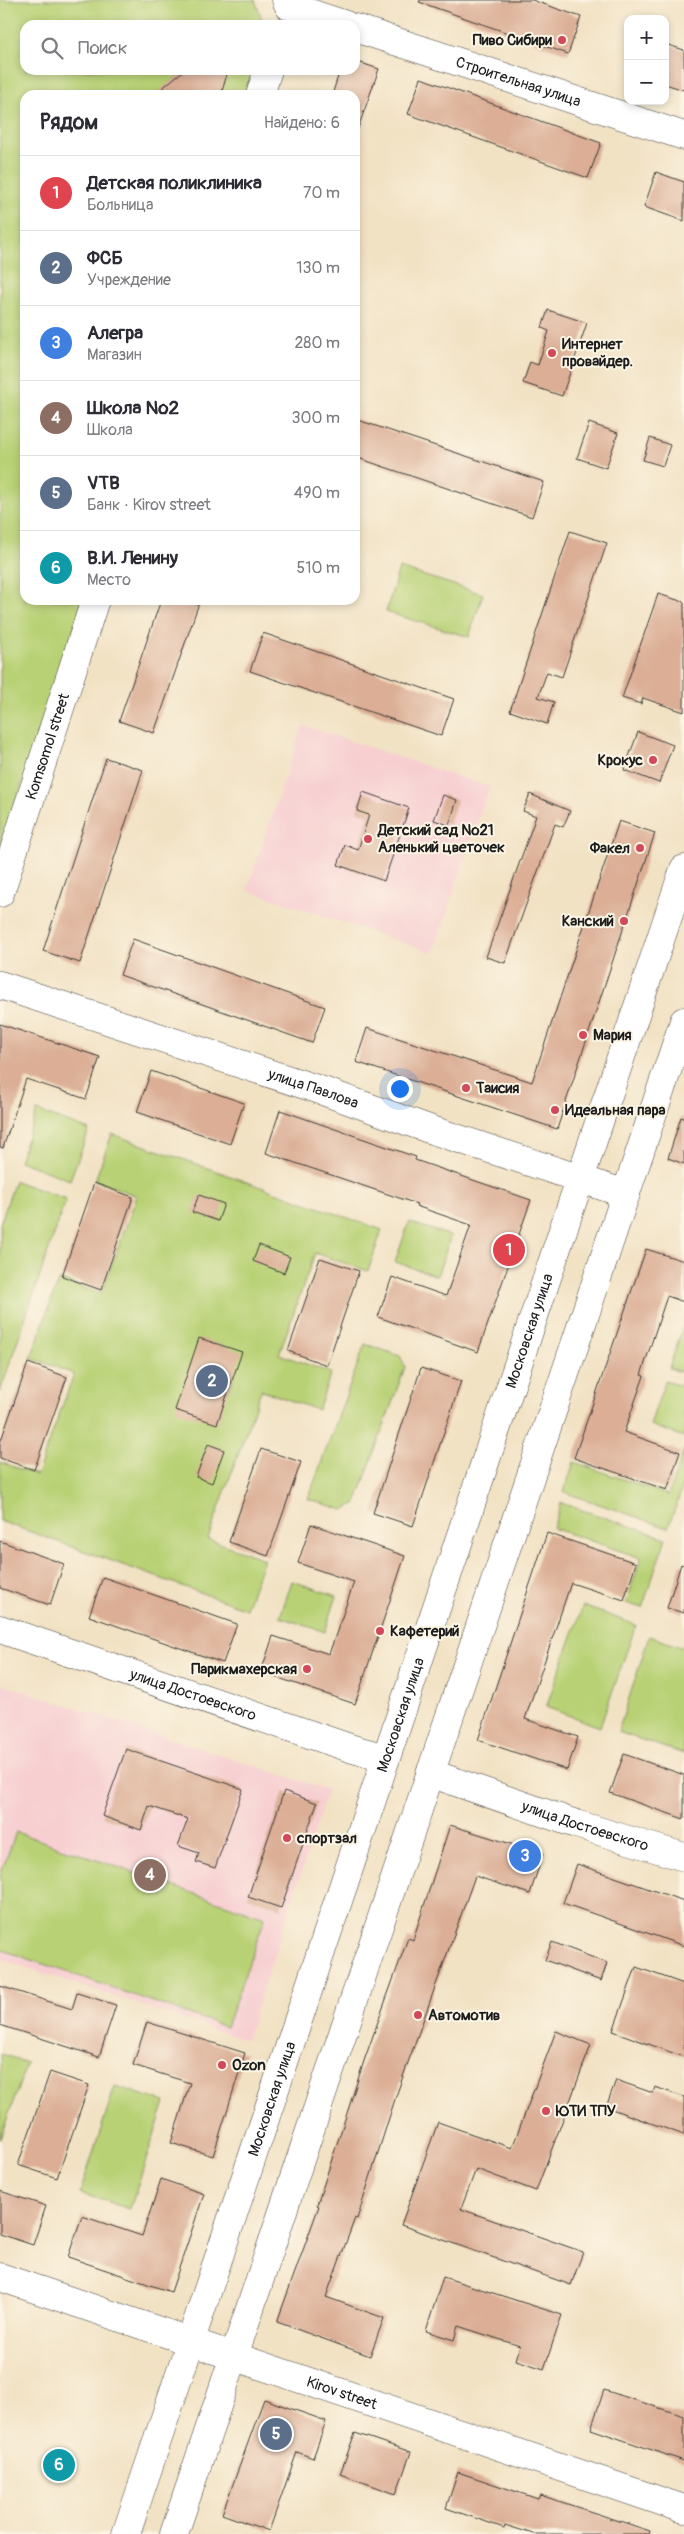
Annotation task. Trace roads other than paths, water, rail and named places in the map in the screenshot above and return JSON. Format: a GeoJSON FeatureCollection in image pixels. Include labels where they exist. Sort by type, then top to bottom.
{"type":"FeatureCollection","features":[{"type":"Feature","properties":{"kind":"main road"},"geometry":{"type":"LineString","coordinates":[[286,10],[326,20]]}},
{"type":"Feature","properties":{"kind":"main road","name":"Строительная улица"},"geometry":{"type":"LineString","coordinates":[[360,30],[684,136]]}},
{"type":"Feature","properties":{"kind":"main road"},"geometry":{"type":"LineString","coordinates":[[262,90],[266,75]]}},
{"type":"Feature","properties":{"kind":"main road","name":"Komsomol street"},"geometry":{"type":"LineString","coordinates":[[0,893],[94,605]]}},
{"type":"Feature","properties":{"kind":"main road","name":"Московская улица"},"geometry":{"type":"LineString","coordinates":[[126,2534],[684,869]]}},
{"type":"Feature","properties":{"kind":"main road","name":"улица Павлова"},"geometry":{"type":"LineString","coordinates":[[0,986],[323,1091],[626,1194]]}},
{"type":"Feature","properties":{"kind":"main road"},"geometry":{"type":"LineString","coordinates":[[174,2534],[684,1022]]}},
{"type":"Feature","properties":{"kind":"main road","name":"улица Достоевского"},"geometry":{"type":"LineString","coordinates":[[0,1629],[354,1749],[386,1758]]}},
{"type":"Feature","properties":{"kind":"main road","name":"улица Достоевского"},"geometry":{"type":"LineString","coordinates":[[430,1773],[576,1824],[684,1857]]}},
{"type":"Feature","properties":{"kind":"main road","name":"Kirov street"},"geometry":{"type":"LineString","coordinates":[[0,2277],[684,2509]]}},
{"type":"Feature","properties":{"kind":"place","name":"Пиво Сибири"},"geometry":{"type":"Point","coordinates":[562,40]}},
{"type":"Feature","properties":{"kind":"place","name":"Интернет провайдер."},"geometry":{"type":"Point","coordinates":[552,353]}},
{"type":"Feature","properties":{"kind":"place","name":"Крокус"},"geometry":{"type":"Point","coordinates":[653,760]}},
{"type":"Feature","properties":{"kind":"place","name":"Детский сад №21 Аленький цветочек"},"geometry":{"type":"Point","coordinates":[368,839]}},
{"type":"Feature","properties":{"kind":"place","name":"Факел"},"geometry":{"type":"Point","coordinates":[640,848]}},
{"type":"Feature","properties":{"kind":"place","name":"Канский"},"geometry":{"type":"Point","coordinates":[624,921]}},
{"type":"Feature","properties":{"kind":"place","name":"Мария"},"geometry":{"type":"Point","coordinates":[583,1035]}},
{"type":"Feature","properties":{"kind":"place","name":"Таисия"},"geometry":{"type":"Point","coordinates":[466,1088]}},
{"type":"Feature","properties":{"kind":"place","name":"Идеальная пара"},"geometry":{"type":"Point","coordinates":[555,1110]}},
{"type":"Feature","properties":{"kind":"place","name":"Детская поликлиника"},"geometry":{"type":"Point","coordinates":[509,1250]}},
{"type":"Feature","properties":{"kind":"place","name":"ФСБ"},"geometry":{"type":"Point","coordinates":[212,1381]}},
{"type":"Feature","properties":{"kind":"place","name":"Кафетерий"},"geometry":{"type":"Point","coordinates":[380,1631]}},
{"type":"Feature","properties":{"kind":"place","name":"Парикмахерская"},"geometry":{"type":"Point","coordinates":[307,1669]}},
{"type":"Feature","properties":{"kind":"place","name":"спортзал"},"geometry":{"type":"Point","coordinates":[287,1838]}},
{"type":"Feature","properties":{"kind":"place","name":"Алегра"},"geometry":{"type":"Point","coordinates":[525,1856]}},
{"type":"Feature","properties":{"kind":"place","name":"Школа №2"},"geometry":{"type":"Point","coordinates":[150,1875]}},
{"type":"Feature","properties":{"kind":"place","name":"Автомотив"},"geometry":{"type":"Point","coordinates":[418,2015]}},
{"type":"Feature","properties":{"kind":"place","name":"Ozon"},"geometry":{"type":"Point","coordinates":[222,2065]}},
{"type":"Feature","properties":{"kind":"place","name":"ЮТИ ТПУ"},"geometry":{"type":"Point","coordinates":[546,2111]}},
{"type":"Feature","properties":{"kind":"place","name":"VTB"},"geometry":{"type":"Point","coordinates":[276,2434]}},
{"type":"Feature","properties":{"kind":"place","name":"В.И. Ленину"},"geometry":{"type":"Point","coordinates":[59,2465]}}]}
